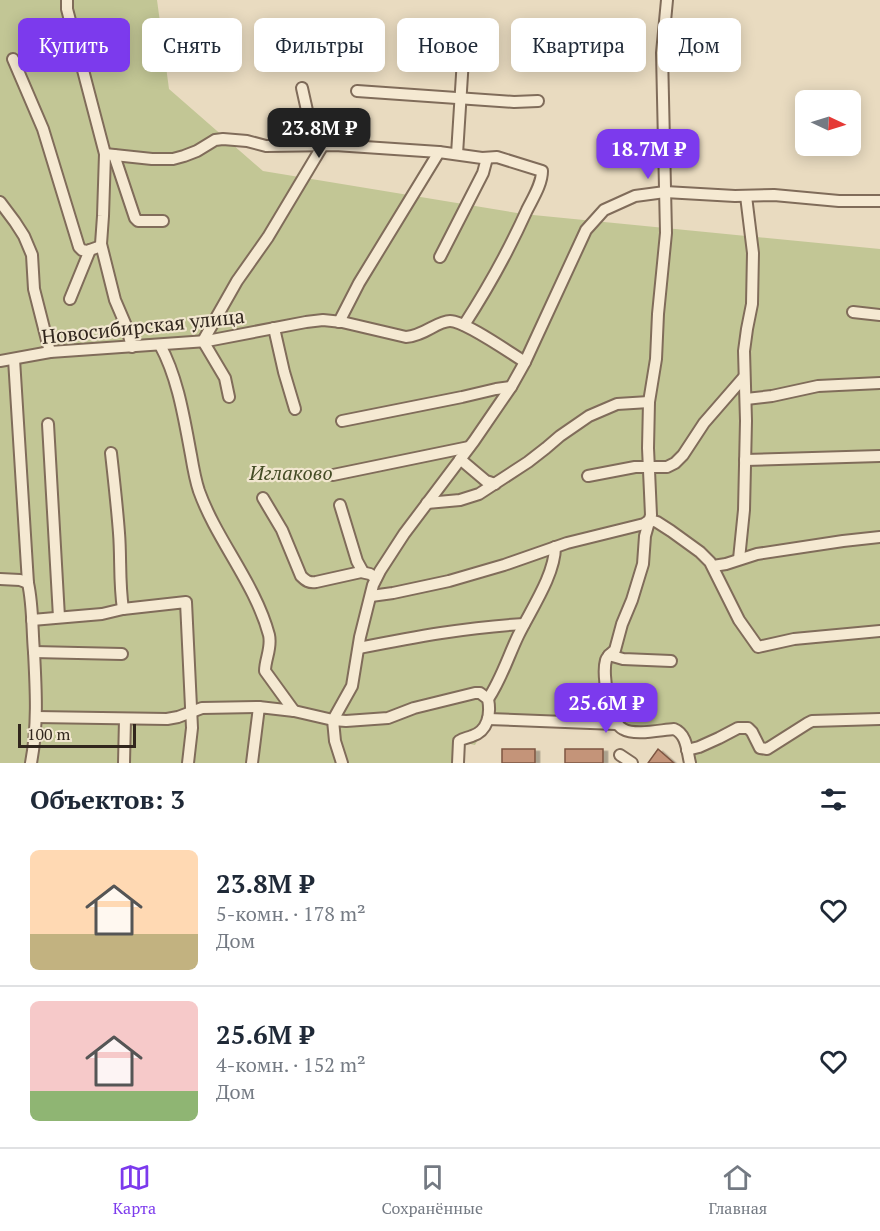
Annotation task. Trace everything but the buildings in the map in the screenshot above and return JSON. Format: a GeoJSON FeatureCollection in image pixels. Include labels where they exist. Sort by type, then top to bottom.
{"type":"FeatureCollection","features":[{"type":"Feature","properties":{"kind":"street"},"geometry":{"type":"LineString","coordinates":[[67,0],[67,9],[109,154],[135,218],[142,222],[163,221]]}},
{"type":"Feature","properties":{"kind":"street"},"geometry":{"type":"LineString","coordinates":[[667,0],[662,53],[666,233],[656,359],[649,402],[650,520],[646,530],[643,564],[633,600],[622,624],[615,650],[606,660],[605,667],[608,701],[616,724],[624,730],[633,731],[678,730],[682,734],[690,763]]}},
{"type":"Feature","properties":{"kind":"street"},"geometry":{"type":"LineString","coordinates":[[13,59],[43,129],[79,247],[82,250],[90,250],[101,246]]}},
{"type":"Feature","properties":{"kind":"street"},"geometry":{"type":"LineString","coordinates":[[457,154],[462,72]]}},
{"type":"Feature","properties":{"kind":"street"},"geometry":{"type":"LineString","coordinates":[[229,397],[225,378],[203,341],[237,280],[268,237],[317,145],[302,88]]}},
{"type":"Feature","properties":{"kind":"street"},"geometry":{"type":"LineString","coordinates":[[357,91],[514,102],[538,101]]}},
{"type":"Feature","properties":{"kind":"street"},"geometry":{"type":"LineString","coordinates":[[109,154],[173,159],[184,156],[215,140],[223,139],[247,141],[266,146],[317,145],[440,152],[482,158],[497,157],[543,171],[504,258],[464,325],[525,362]]}},
{"type":"Feature","properties":{"kind":"street"},"geometry":{"type":"LineString","coordinates":[[339,322],[360,283],[440,152]]}},
{"type":"Feature","properties":{"kind":"street"},"geometry":{"type":"LineString","coordinates":[[109,154],[101,246],[115,300],[132,347]]}},
{"type":"Feature","properties":{"kind":"street"},"geometry":{"type":"LineString","coordinates":[[440,258],[483,173],[487,158]]}},
{"type":"Feature","properties":{"kind":"street"},"geometry":{"type":"LineString","coordinates":[[342,763],[335,741],[333,720],[352,686],[370,596],[376,578],[404,534],[511,387],[525,362],[586,230],[604,210],[635,196],[665,192],[880,201]]}},
{"type":"Feature","properties":{"kind":"street"},"geometry":{"type":"LineString","coordinates":[[739,559],[744,510],[745,339],[752,304],[753,253],[746,196]]}},
{"type":"Feature","properties":{"kind":"street"},"geometry":{"type":"LineString","coordinates":[[0,202],[19,229],[32,255],[33,289],[50,352]]}},
{"type":"Feature","properties":{"kind":"street"},"geometry":{"type":"LineString","coordinates":[[70,298],[90,250]]}},
{"type":"Feature","properties":{"kind":"street"},"geometry":{"type":"LineString","coordinates":[[853,312],[880,315]]}},
{"type":"Feature","properties":{"kind":"street","name":"Новосибирская улица"},"geometry":{"type":"LineString","coordinates":[[0,361],[50,352],[203,341],[322,320],[406,337],[415,337],[442,322],[450,321],[464,325]]}},
{"type":"Feature","properties":{"kind":"street"},"geometry":{"type":"LineString","coordinates":[[274,328],[295,409]]}},
{"type":"Feature","properties":{"kind":"street"},"geometry":{"type":"LineString","coordinates":[[160,345],[172,370],[199,492],[252,592],[269,635],[265,671],[294,711]]}},
{"type":"Feature","properties":{"kind":"street"},"geometry":{"type":"LineString","coordinates":[[14,359],[34,652],[36,717],[31,763]]}},
{"type":"Feature","properties":{"kind":"street"},"geometry":{"type":"LineString","coordinates":[[588,476],[622,469],[667,467],[675,464],[704,423],[744,377]]}},
{"type":"Feature","properties":{"kind":"street"},"geometry":{"type":"LineString","coordinates":[[746,399],[818,386],[880,382]]}},
{"type":"Feature","properties":{"kind":"street"},"geometry":{"type":"LineString","coordinates":[[342,421],[511,387]]}},
{"type":"Feature","properties":{"kind":"street"},"geometry":{"type":"LineString","coordinates":[[427,503],[468,498],[479,494],[589,416],[617,404],[649,402]]}},
{"type":"Feature","properties":{"kind":"street"},"geometry":{"type":"LineString","coordinates":[[48,424],[59,617]]}},
{"type":"Feature","properties":{"kind":"street"},"geometry":{"type":"LineString","coordinates":[[333,475],[469,447]]}},
{"type":"Feature","properties":{"kind":"street"},"geometry":{"type":"LineString","coordinates":[[111,453],[123,609]]}},
{"type":"Feature","properties":{"kind":"street"},"geometry":{"type":"LineString","coordinates":[[745,459],[880,456]]}},
{"type":"Feature","properties":{"kind":"street"},"geometry":{"type":"LineString","coordinates":[[460,459],[486,481],[495,484]]}},
{"type":"Feature","properties":{"kind":"street"},"geometry":{"type":"LineString","coordinates":[[263,498],[282,530],[301,576],[305,580],[310,583],[363,572]]}},
{"type":"Feature","properties":{"kind":"street"},"geometry":{"type":"LineString","coordinates":[[340,505],[357,561],[363,572],[376,578]]}},
{"type":"Feature","properties":{"kind":"street"},"geometry":{"type":"LineString","coordinates":[[370,596],[449,581],[581,539],[644,524],[650,520],[657,522],[700,552],[713,566],[739,620],[758,647],[794,639],[880,631]]}},
{"type":"Feature","properties":{"kind":"street"},"geometry":{"type":"LineString","coordinates":[[713,566],[772,551],[880,537]]}},
{"type":"Feature","properties":{"kind":"street"},"geometry":{"type":"LineString","coordinates":[[458,763],[459,741],[479,733],[488,719],[490,711],[488,699],[545,583],[554,558],[555,547]]}},
{"type":"Feature","properties":{"kind":"street"},"geometry":{"type":"LineString","coordinates":[[0,579],[20,580],[28,583]]}},
{"type":"Feature","properties":{"kind":"street"},"geometry":{"type":"LineString","coordinates":[[32,620],[102,614],[123,609],[186,602],[192,711],[188,763]]}},
{"type":"Feature","properties":{"kind":"street"},"geometry":{"type":"LineString","coordinates":[[359,648],[433,634],[524,624]]}},
{"type":"Feature","properties":{"kind":"street"},"geometry":{"type":"LineString","coordinates":[[34,652],[122,654]]}},
{"type":"Feature","properties":{"kind":"street"},"geometry":{"type":"LineString","coordinates":[[609,655],[623,659],[671,661]]}},
{"type":"Feature","properties":{"kind":"street"},"geometry":{"type":"LineString","coordinates":[[36,717],[167,719],[212,707],[259,707],[346,721],[396,716],[414,708],[475,693],[480,693],[488,699]]}},
{"type":"Feature","properties":{"kind":"street"},"geometry":{"type":"LineString","coordinates":[[252,763],[259,707]]}},
{"type":"Feature","properties":{"kind":"street"},"geometry":{"type":"LineString","coordinates":[[124,719],[124,763]]}},
{"type":"Feature","properties":{"kind":"street"},"geometry":{"type":"LineString","coordinates":[[488,719],[616,724]]}},
{"type":"Feature","properties":{"kind":"street"},"geometry":{"type":"LineString","coordinates":[[687,750],[699,747],[738,728],[748,728],[760,748],[767,749],[812,721],[880,719]]}},
{"type":"Feature","properties":{"kind":"street"},"geometry":{"type":"LineString","coordinates":[[620,763],[620,755],[632,763]]}},
{"type":"Feature","properties":{"kind":"green space","name":"Иглаково"},"geometry":{"type":"Polygon","coordinates":[[[0,0],[157,0],[159,18],[142,18],[142,72],[167,72],[169,89],[263,171],[523,214],[880,249],[880,763],[685,763],[675,733],[620,735],[612,725],[486,724],[475,745],[460,742],[460,763],[0,763],[0,0]]]}}]}
